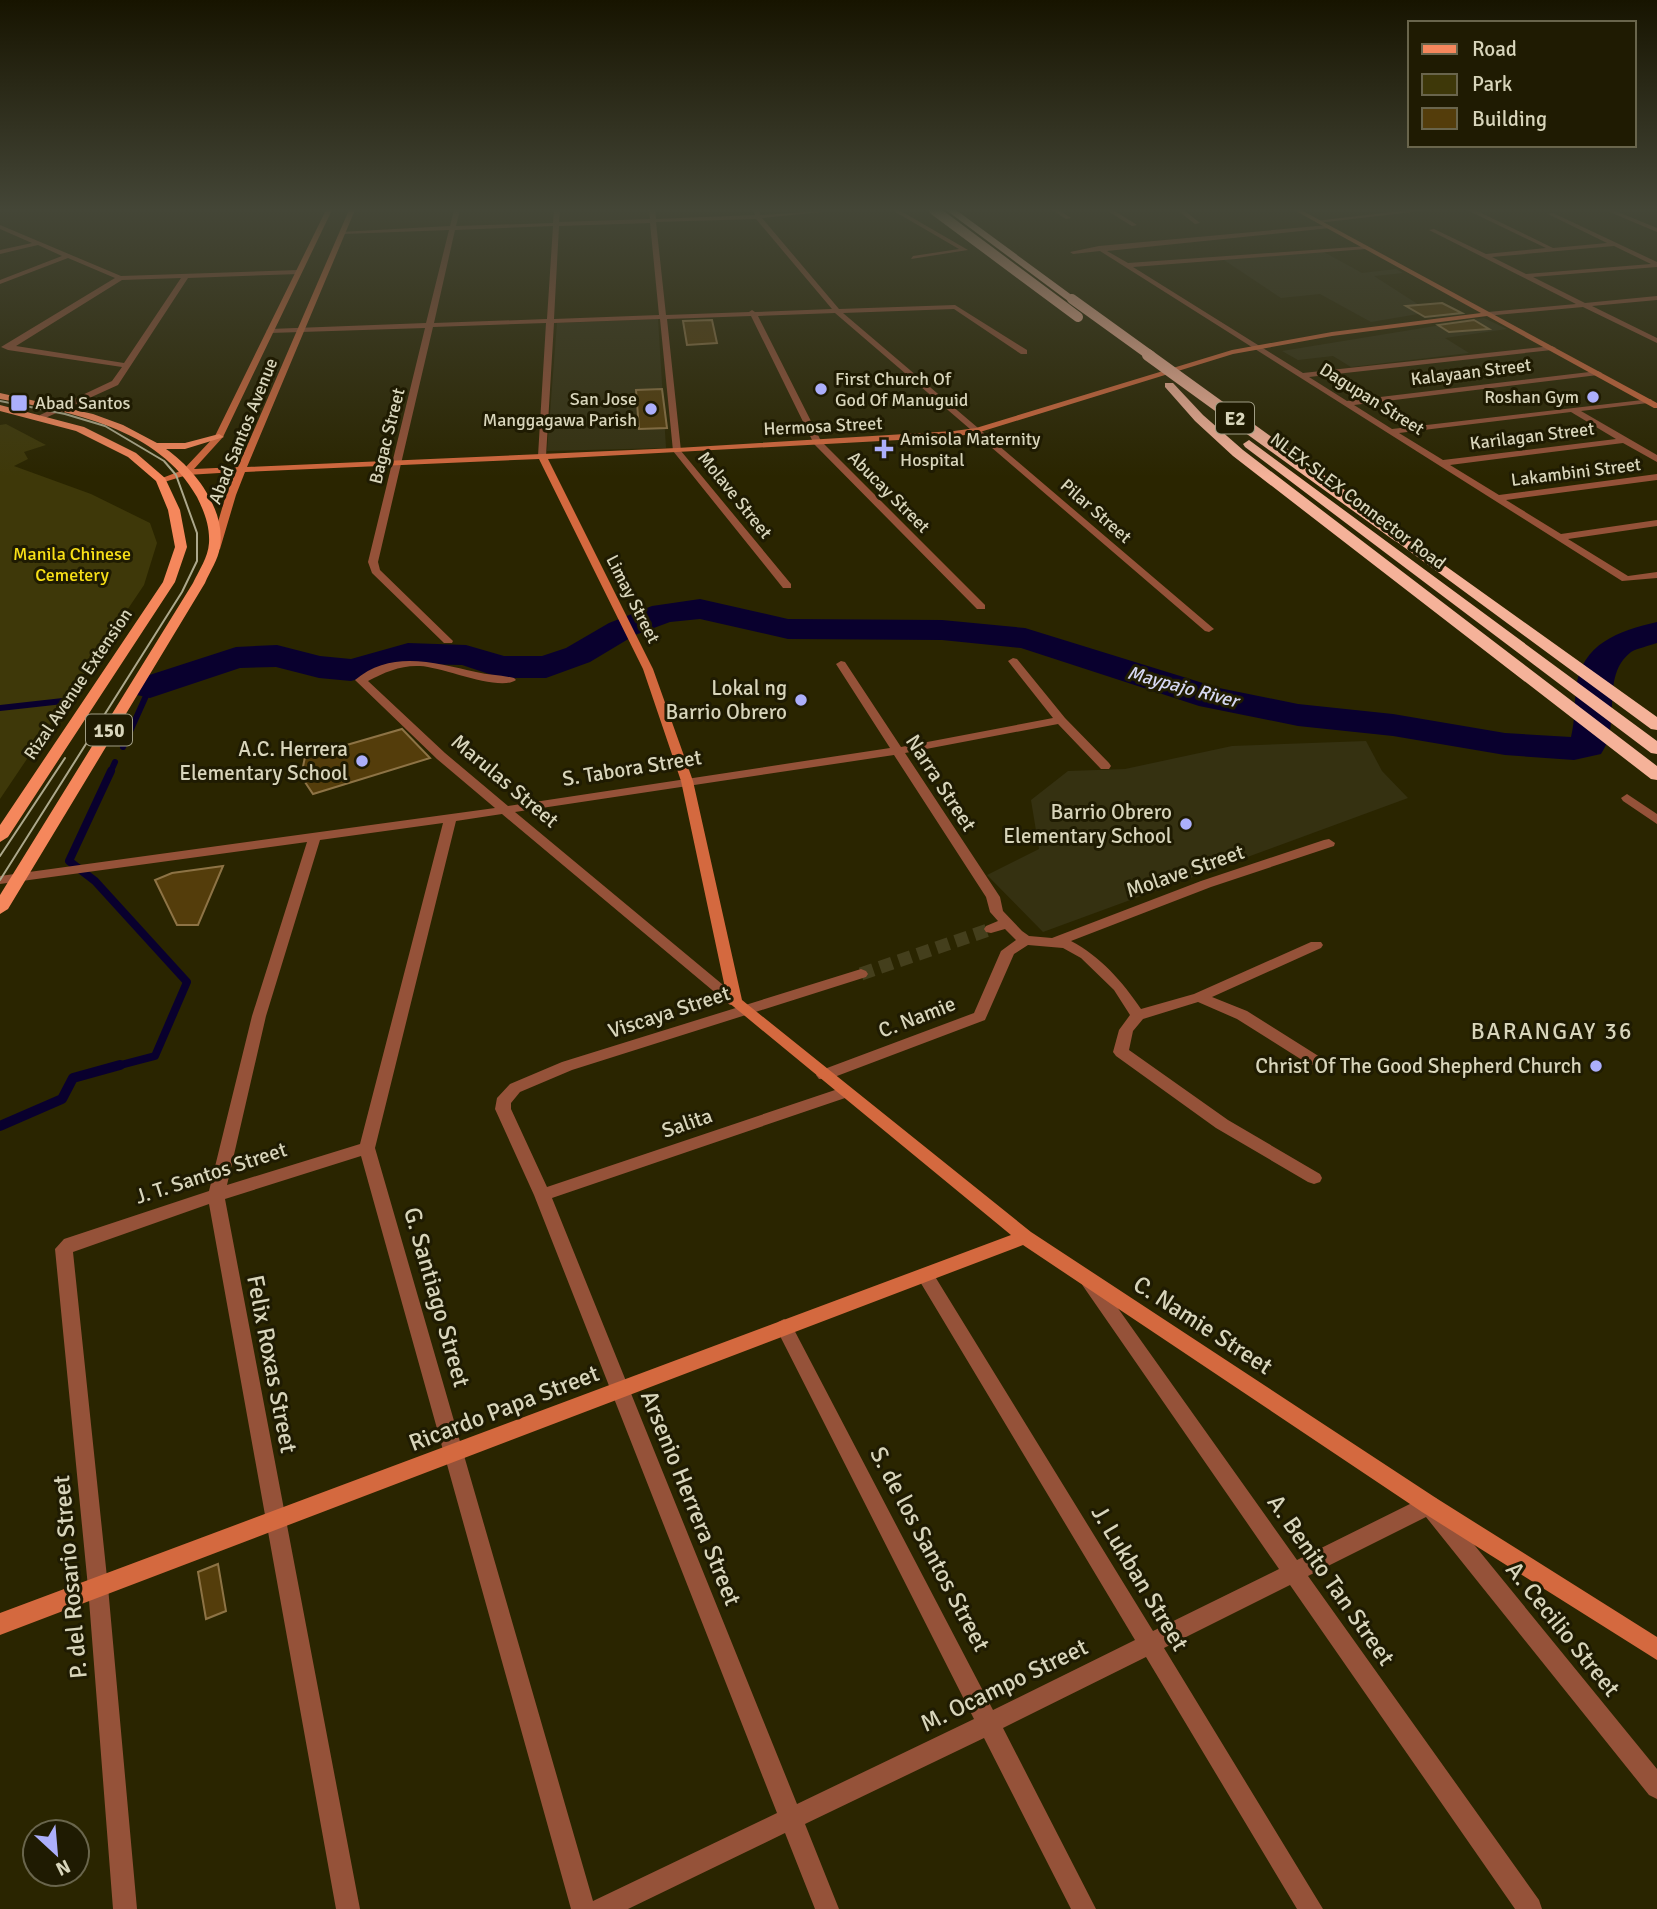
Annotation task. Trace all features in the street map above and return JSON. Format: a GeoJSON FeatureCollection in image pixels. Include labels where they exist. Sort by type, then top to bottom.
{"type":"FeatureCollection","features":[{"type":"Feature","properties":{"kind":"highway"},"geometry":{"type":"LineString","coordinates":[[1054,299],[1125,352]]}},
{"type":"Feature","properties":{"kind":"highway","name":"NLEX-SLEX Connector Road"},"geometry":{"type":"LineString","coordinates":[[1072,299],[1657,725]]}},
{"type":"Feature","properties":{"kind":"highway","name":"NLEX-SLEX Connector Road"},"geometry":{"type":"LineString","coordinates":[[1136,360],[1657,748]]}},
{"type":"Feature","properties":{"kind":"highway"},"geometry":{"type":"LineString","coordinates":[[1169,385],[1199,418],[1247,460],[1657,775]]}},
{"type":"Feature","properties":{"kind":"main road"},"geometry":{"type":"LineString","coordinates":[[0,396],[65,408],[105,420],[153,446],[186,472],[203,495],[213,520],[215,549]]}},
{"type":"Feature","properties":{"kind":"main road","name":"150"},"geometry":{"type":"LineString","coordinates":[[0,408],[43,417],[80,429],[132,455],[161,480]]}},
{"type":"Feature","properties":{"kind":"main road"},"geometry":{"type":"LineString","coordinates":[[153,446],[185,446],[219,437]]}},
{"type":"Feature","properties":{"kind":"main road","name":"Rizal Avenue Extension"},"geometry":{"type":"LineString","coordinates":[[0,837],[169,582],[181,547],[174,510],[161,480]]}},
{"type":"Feature","properties":{"kind":"main road","name":"150"},"geometry":{"type":"LineString","coordinates":[[0,909],[198,583],[215,549]]}},
{"type":"Feature","properties":{"kind":"street"},"geometry":{"type":"LineString","coordinates":[[4,347],[85,299]]}},
{"type":"Feature","properties":{"kind":"street"},"geometry":{"type":"LineString","coordinates":[[43,417],[115,383],[171,299]]}},
{"type":"Feature","properties":{"kind":"street","name":"Abad Santos Avenue"},"geometry":{"type":"LineString","coordinates":[[161,480],[186,472],[219,437],[286,299]]}},
{"type":"Feature","properties":{"kind":"street","name":"Abad Santos Avenue"},"geometry":{"type":"LineString","coordinates":[[215,549],[241,471],[314,299]]}},
{"type":"Feature","properties":{"kind":"street","name":"Bagac Street"},"geometry":{"type":"LineString","coordinates":[[437,299],[373,566],[375,571],[448,641]]}},
{"type":"Feature","properties":{"kind":"street"},"geometry":{"type":"LineString","coordinates":[[542,456],[552,299]]}},
{"type":"Feature","properties":{"kind":"street","name":"Molave Street"},"geometry":{"type":"LineString","coordinates":[[662,299],[677,451],[787,586]]}},
{"type":"Feature","properties":{"kind":"street","name":"Pilar Street"},"geometry":{"type":"LineString","coordinates":[[827,299],[836,310],[1209,629]]}},
{"type":"Feature","properties":{"kind":"street","name":"Dagupan Street"},"geometry":{"type":"LineString","coordinates":[[1184,299],[1626,579],[1657,575]]}},
{"type":"Feature","properties":{"kind":"street"},"geometry":{"type":"LineString","coordinates":[[1461,299],[1654,404]]}},
{"type":"Feature","properties":{"kind":"street"},"geometry":{"type":"LineString","coordinates":[[1568,299],[1657,341]]}},
{"type":"Feature","properties":{"kind":"street","name":"Hermosa Street"},"geometry":{"type":"LineString","coordinates":[[186,472],[677,451],[978,430],[1144,378],[1260,347],[1332,334],[1488,314],[1647,299]]}},
{"type":"Feature","properties":{"kind":"street"},"geometry":{"type":"LineString","coordinates":[[270,331],[751,312],[954,307],[1024,352]]}},
{"type":"Feature","properties":{"kind":"street","name":"Abucay Street"},"geometry":{"type":"LineString","coordinates":[[751,312],[817,442],[981,607]]}},
{"type":"Feature","properties":{"kind":"street"},"geometry":{"type":"LineString","coordinates":[[1646,336],[1657,335]]}},
{"type":"Feature","properties":{"kind":"street"},"geometry":{"type":"LineString","coordinates":[[4,347],[128,366]]}},
{"type":"Feature","properties":{"kind":"street"},"geometry":{"type":"LineString","coordinates":[[1304,375],[1552,348]]}},
{"type":"Feature","properties":{"kind":"street","name":"Kalayaan Street"},"geometry":{"type":"LineString","coordinates":[[1347,402],[1598,373]]}},
{"type":"Feature","properties":{"kind":"street"},"geometry":{"type":"LineString","coordinates":[[1393,431],[1573,410],[1654,404]]}},
{"type":"Feature","properties":{"kind":"street"},"geometry":{"type":"LineString","coordinates":[[1573,410],[1657,459]]}},
{"type":"Feature","properties":{"kind":"street","name":"Karilagan Street"},"geometry":{"type":"LineString","coordinates":[[1443,463],[1626,440]]}},
{"type":"Feature","properties":{"kind":"street","name":"Limay Street"},"geometry":{"type":"LineString","coordinates":[[542,456],[648,668],[687,781],[740,1006]]}},
{"type":"Feature","properties":{"kind":"street","name":"Lakambini Street"},"geometry":{"type":"LineString","coordinates":[[1498,498],[1657,477]]}},
{"type":"Feature","properties":{"kind":"street"},"geometry":{"type":"LineString","coordinates":[[1559,537],[1657,523]]}},
{"type":"Feature","properties":{"kind":"street"},"geometry":{"type":"LineString","coordinates":[[1013,661],[1061,720],[1105,766]]}},
{"type":"Feature","properties":{"kind":"street","name":"Marulas Street"},"geometry":{"type":"LineString","coordinates":[[510,680],[497,680],[444,665],[415,662],[361,680],[441,756],[740,1006]]}},
{"type":"Feature","properties":{"kind":"street","name":"Narra Street"},"geometry":{"type":"LineString","coordinates":[[841,664],[993,897],[997,912],[1025,940]]}},
{"type":"Feature","properties":{"kind":"street","name":"S. Tabora Street"},"geometry":{"type":"LineString","coordinates":[[0,880],[450,818],[896,751],[1061,720]]}},
{"type":"Feature","properties":{"kind":"street"},"geometry":{"type":"LineString","coordinates":[[1627,798],[1657,820]]}},
{"type":"Feature","properties":{"kind":"street","name":"G. Santiago Street"},"geometry":{"type":"LineString","coordinates":[[450,818],[367,1148],[583,1909]]}},
{"type":"Feature","properties":{"kind":"street","name":"Felix Roxas Street"},"geometry":{"type":"LineString","coordinates":[[315,836],[259,1016],[216,1195],[348,1909]]}},
{"type":"Feature","properties":{"kind":"street","name":"Molave Street"},"geometry":{"type":"LineString","coordinates":[[1055,942],[1125,914],[1329,843]]}},
{"type":"Feature","properties":{"kind":"street"},"geometry":{"type":"LineString","coordinates":[[991,929],[1007,923]]}},
{"type":"Feature","properties":{"kind":"street"},"geometry":{"type":"LineString","coordinates":[[1025,940],[1055,942],[1086,955],[1119,987],[1138,1015]]}},
{"type":"Feature","properties":{"kind":"street","name":"C. Namie"},"geometry":{"type":"LineString","coordinates":[[824,1075],[980,1016],[1008,951],[1025,940]]}},
{"type":"Feature","properties":{"kind":"street"},"geometry":{"type":"LineString","coordinates":[[1314,1178],[1222,1124],[1121,1052],[1126,1030],[1138,1015],[1199,997],[1316,945]]}},
{"type":"Feature","properties":{"kind":"street","name":"Viscaya Street"},"geometry":{"type":"LineString","coordinates":[[503,1109],[507,1095],[524,1083],[567,1066],[740,1006],[862,974]]}},
{"type":"Feature","properties":{"kind":"street"},"geometry":{"type":"LineString","coordinates":[[1199,997],[1242,1015],[1315,1060]]}},
{"type":"Feature","properties":{"kind":"street","name":"C. Namie Street"},"geometry":{"type":"LineString","coordinates":[[740,1006],[1026,1237],[1088,1281],[1429,1505],[1657,1649]]}},
{"type":"Feature","properties":{"kind":"street","name":"Salita"},"geometry":{"type":"LineString","coordinates":[[542,1195],[846,1092]]}},
{"type":"Feature","properties":{"kind":"street","name":"Arsenio Herrera Street"},"geometry":{"type":"LineString","coordinates":[[503,1109],[542,1195],[827,1909]]}},
{"type":"Feature","properties":{"kind":"street","name":"J. T. Santos Street"},"geometry":{"type":"LineString","coordinates":[[70,1244],[367,1148]]}},
{"type":"Feature","properties":{"kind":"street","name":"Ricardo Papa Street"},"geometry":{"type":"LineString","coordinates":[[0,1624],[1026,1237]]}},
{"type":"Feature","properties":{"kind":"street","name":"P. del Rosario Street"},"geometry":{"type":"LineString","coordinates":[[70,1244],[64,1249],[64,1255],[98,1587],[125,1909]]}},
{"type":"Feature","properties":{"kind":"street","name":"J. Lukban Street"},"geometry":{"type":"LineString","coordinates":[[925,1275],[1311,1909]]}},
{"type":"Feature","properties":{"kind":"street","name":"A. Benito Tan Street"},"geometry":{"type":"LineString","coordinates":[[1088,1281],[1530,1909]]}},
{"type":"Feature","properties":{"kind":"street","name":"S. de los Santos Street"},"geometry":{"type":"LineString","coordinates":[[784,1327],[1084,1909]]}},
{"type":"Feature","properties":{"kind":"street","name":"M. Ocampo Street"},"geometry":{"type":"LineString","coordinates":[[602,1909],[990,1723],[1429,1505]]}},
{"type":"Feature","properties":{"kind":"street","name":"A. Cecilio Street"},"geometry":{"type":"LineString","coordinates":[[1429,1505],[1657,1787]]}},
{"type":"Feature","properties":{"kind":"shaded area"},"geometry":{"type":"Polygon","coordinates":[[[1329,299],[1410,299],[1430,312],[1371,322],[1329,299]]]}},
{"type":"Feature","properties":{"kind":"shaded area"},"geometry":{"type":"Polygon","coordinates":[[[1484,318],[1507,329],[1445,338],[1469,353],[1351,367],[1333,356],[1298,360],[1282,351],[1484,318]]]}},
{"type":"Feature","properties":{"kind":"shaded area"},"geometry":{"type":"Polygon","coordinates":[[[658,319],[666,448],[547,451],[557,323],[658,319]]]}},
{"type":"Feature","properties":{"kind":"shaded area","name":"Barrio Obrero Elementary School"},"geometry":{"type":"Polygon","coordinates":[[[1366,741],[1382,771],[1408,798],[1043,932],[987,875],[1039,849],[1031,800],[1068,771],[1125,769],[1232,746],[1366,741]]]}},
{"type":"Feature","properties":{"kind":"green space","name":"Manila Chinese Cemetery"},"geometry":{"type":"Polygon","coordinates":[[[6,424],[46,445],[24,452],[28,459],[14,466],[91,494],[150,523],[157,543],[144,585],[0,799],[0,425],[6,424]]]}},
{"type":"Feature","properties":{"kind":"building"},"geometry":{"type":"Polygon","coordinates":[[[1442,303],[1462,313],[1425,317],[1406,306],[1442,303]]]}},
{"type":"Feature","properties":{"kind":"building"},"geometry":{"type":"Polygon","coordinates":[[[712,320],[717,343],[687,345],[683,321],[712,320]]]}},
{"type":"Feature","properties":{"kind":"building"},"geometry":{"type":"Polygon","coordinates":[[[1474,320],[1489,329],[1449,332],[1438,325],[1474,320]]]}},
{"type":"Feature","properties":{"kind":"building","name":"San Jose Manggagawa Parish"},"geometry":{"type":"Polygon","coordinates":[[[662,389],[667,428],[639,429],[636,390],[662,389]]]}},
{"type":"Feature","properties":{"kind":"building","name":"A.C. Herrera Elementary School"},"geometry":{"type":"Polygon","coordinates":[[[402,729],[430,758],[313,794],[301,776],[305,757],[402,729]]]}},
{"type":"Feature","properties":{"kind":"building"},"geometry":{"type":"Polygon","coordinates":[[[223,866],[198,925],[177,925],[155,880],[172,873],[223,866]]]}},
{"type":"Feature","properties":{"kind":"building"},"geometry":{"type":"Polygon","coordinates":[[[218,1564],[226,1611],[206,1619],[198,1572],[218,1564]]]}},
{"type":"Feature","properties":{"kind":"waterway","name":"Maypajo River"},"geometry":{"type":"LineString","coordinates":[[634,625],[664,613],[700,609],[788,629],[942,630],[1025,638],[1212,698],[1298,715],[1393,725],[1505,744],[1574,749],[1588,746],[1595,715],[1594,688],[1601,665],[1620,644],[1657,632]]}},
{"type":"Feature","properties":{"kind":"waterway","name":"Maypajo River"},"geometry":{"type":"LineString","coordinates":[[150,687],[236,658],[277,656],[319,667],[351,670],[408,653],[466,655],[501,667],[546,667],[578,655],[621,630]]}},
{"type":"Feature","properties":{"kind":"waterway"},"geometry":{"type":"LineString","coordinates":[[123,747],[150,687]]}},
{"type":"Feature","properties":{"kind":"waterway"},"geometry":{"type":"LineString","coordinates":[[0,708],[72,700]]}},
{"type":"Feature","properties":{"kind":"waterway"},"geometry":{"type":"LineString","coordinates":[[110,773],[115,762]]}},
{"type":"Feature","properties":{"kind":"waterway"},"geometry":{"type":"LineString","coordinates":[[111,771],[69,861],[95,881],[187,982],[155,1056],[113,1067]]}},
{"type":"Feature","properties":{"kind":"waterway"},"geometry":{"type":"LineString","coordinates":[[0,1126],[62,1099],[73,1078],[120,1065]]}},
{"type":"Feature","properties":{"kind":"tunnel"},"geometry":{"type":"LineString","coordinates":[[861,974],[991,929]]}},
{"type":"Feature","properties":{"kind":"tram line"},"geometry":{"type":"LineString","coordinates":[[0,401],[65,414],[105,426],[164,461],[176,475],[197,533],[197,561],[182,592],[0,880]]}},
{"type":"Feature","properties":{"kind":"tram line"},"geometry":{"type":"LineString","coordinates":[[0,856],[65,758]]}},
{"type":"Feature","properties":{"kind":"place","name":"First Church Of God Of Manuguid"},"geometry":{"type":"Point","coordinates":[821,389]}},
{"type":"Feature","properties":{"kind":"place","name":"Roshan Gym"},"geometry":{"type":"Point","coordinates":[1593,397]}},
{"type":"Feature","properties":{"kind":"place","name":"Abad Santos"},"geometry":{"type":"Point","coordinates":[19,403]}},
{"type":"Feature","properties":{"kind":"place","name":"San Jose Manggagawa Parish"},"geometry":{"type":"Point","coordinates":[651,409]}},
{"type":"Feature","properties":{"kind":"place","name":"Amisola Maternity Hospital"},"geometry":{"type":"Point","coordinates":[884,449]}},
{"type":"Feature","properties":{"kind":"place","name":"Lokal ng Barrio Obrero"},"geometry":{"type":"Point","coordinates":[801,700]}},
{"type":"Feature","properties":{"kind":"place","name":"A.C. Herrera Elementary School"},"geometry":{"type":"Point","coordinates":[362,761]}},
{"type":"Feature","properties":{"kind":"place","name":"Barrio Obrero Elementary School"},"geometry":{"type":"Point","coordinates":[1186,824]}},
{"type":"Feature","properties":{"kind":"place","name":"Christ Of The Good Shepherd Church"},"geometry":{"type":"Point","coordinates":[1596,1066]}},
{"type":"Feature","properties":{"kind":"district","name":"BARANGAY 36"},"geometry":{"type":"Point","coordinates":[1552,1031]}}]}
